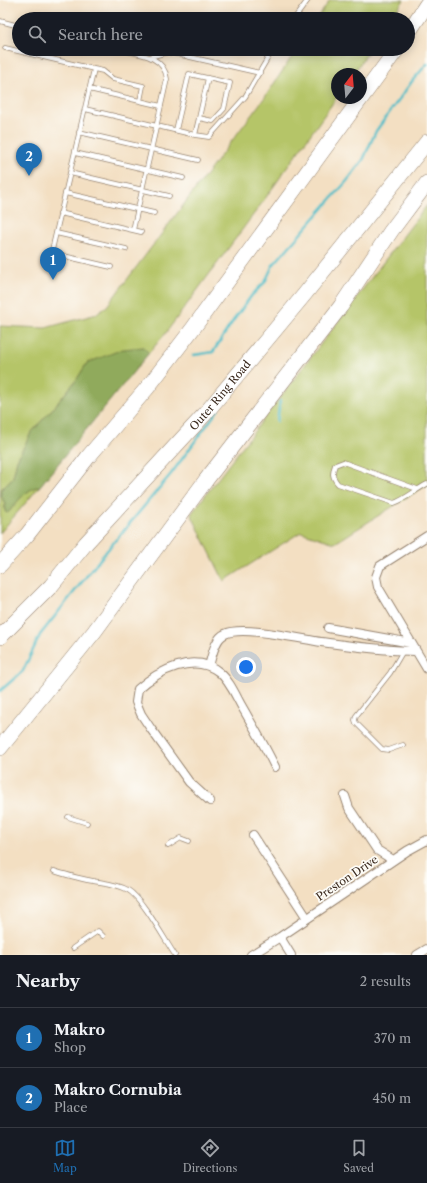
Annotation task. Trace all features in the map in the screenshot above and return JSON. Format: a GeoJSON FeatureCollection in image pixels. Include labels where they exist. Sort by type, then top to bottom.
{"type":"FeatureCollection","features":[{"type":"Feature","properties":{"kind":"highway"},"geometry":{"type":"LineString","coordinates":[[415,22],[427,4]]}},
{"type":"Feature","properties":{"kind":"highway"},"geometry":{"type":"LineString","coordinates":[[0,565],[27,535],[88,457],[148,387],[194,327],[392,56]]}},
{"type":"Feature","properties":{"kind":"highway","name":"Outer Ring Road"},"geometry":{"type":"LineString","coordinates":[[0,637],[50,586],[86,543],[204,415],[304,295],[427,142]]}},
{"type":"Feature","properties":{"kind":"highway"},"geometry":{"type":"LineString","coordinates":[[0,748],[94,632],[206,480],[341,306],[391,232],[427,183]]}},
{"type":"Feature","properties":{"kind":"street"},"geometry":{"type":"LineString","coordinates":[[427,536],[380,566],[376,577],[378,587],[427,669]]}},
{"type":"Feature","properties":{"kind":"street"},"geometry":{"type":"LineString","coordinates":[[328,628],[411,643]]}},
{"type":"Feature","properties":{"kind":"street"},"geometry":{"type":"LineString","coordinates":[[209,666],[218,639],[224,634],[232,632],[256,631],[322,642],[403,651],[416,651]]}},
{"type":"Feature","properties":{"kind":"street"},"geometry":{"type":"LineString","coordinates":[[210,801],[189,782],[166,751],[136,702],[138,689],[158,674],[175,666],[189,664],[203,664],[220,672],[229,683],[262,740],[275,767]]}},
{"type":"Feature","properties":{"kind":"street"},"geometry":{"type":"LineString","coordinates":[[345,796],[349,808],[378,850],[393,860]]}},
{"type":"Feature","properties":{"kind":"street"},"geometry":{"type":"LineString","coordinates":[[253,835],[307,918]]}},
{"type":"Feature","properties":{"kind":"street","name":"Preston Drive"},"geometry":{"type":"LineString","coordinates":[[251,955],[393,860],[427,840]]}},
{"type":"Feature","properties":{"kind":"street"},"geometry":{"type":"LineString","coordinates":[[280,937],[291,955]]}},
{"type":"Feature","properties":{"kind":"street"},"geometry":{"type":"LineString","coordinates":[[417,955],[427,949]]}},
{"type":"Feature","properties":{"kind":"lane"},"geometry":{"type":"LineString","coordinates":[[299,12],[308,0]]}},
{"type":"Feature","properties":{"kind":"lane"},"geometry":{"type":"LineString","coordinates":[[0,22],[12,25]]}},
{"type":"Feature","properties":{"kind":"lane"},"geometry":{"type":"LineString","coordinates":[[5,48],[12,50]]}},
{"type":"Feature","properties":{"kind":"lane"},"geometry":{"type":"LineString","coordinates":[[39,56],[103,71],[113,79],[144,86],[140,101]]}},
{"type":"Feature","properties":{"kind":"lane"},"geometry":{"type":"LineString","coordinates":[[133,230],[167,83],[166,75],[160,64],[150,57],[146,56]]}},
{"type":"Feature","properties":{"kind":"lane"},"geometry":{"type":"LineString","coordinates":[[186,56],[260,73]]}},
{"type":"Feature","properties":{"kind":"lane"},"geometry":{"type":"LineString","coordinates":[[85,109],[209,137],[245,97],[269,56]]}},
{"type":"Feature","properties":{"kind":"lane"},"geometry":{"type":"LineString","coordinates":[[49,263],[94,69]]}},
{"type":"Feature","properties":{"kind":"lane"},"geometry":{"type":"LineString","coordinates":[[176,130],[189,74],[230,83],[224,109],[213,121],[199,118]]}},
{"type":"Feature","properties":{"kind":"lane"},"geometry":{"type":"LineString","coordinates":[[195,135],[208,78]]}},
{"type":"Feature","properties":{"kind":"lane"},"geometry":{"type":"LineString","coordinates":[[89,89],[161,106]]}},
{"type":"Feature","properties":{"kind":"lane"},"geometry":{"type":"LineString","coordinates":[[79,132],[198,160]]}},
{"type":"Feature","properties":{"kind":"lane"},"geometry":{"type":"LineString","coordinates":[[74,153],[183,178]]}},
{"type":"Feature","properties":{"kind":"lane"},"geometry":{"type":"LineString","coordinates":[[70,173],[169,196]]}},
{"type":"Feature","properties":{"kind":"lane"},"geometry":{"type":"LineString","coordinates":[[65,193],[154,213]]}},
{"type":"Feature","properties":{"kind":"lane"},"geometry":{"type":"LineString","coordinates":[[60,213],[141,232]]}},
{"type":"Feature","properties":{"kind":"lane"},"geometry":{"type":"LineString","coordinates":[[56,233],[126,249]]}},
{"type":"Feature","properties":{"kind":"lane"},"geometry":{"type":"LineString","coordinates":[[51,253],[111,267]]}},
{"type":"Feature","properties":{"kind":"lane"},"geometry":{"type":"LineString","coordinates":[[417,489],[343,462],[335,465],[333,472],[334,480],[338,484],[394,503],[402,500],[427,484]]}},
{"type":"Feature","properties":{"kind":"lane"},"geometry":{"type":"LineString","coordinates":[[403,651],[390,673],[356,716],[355,720],[356,723],[382,749],[389,750],[403,745]]}},
{"type":"Feature","properties":{"kind":"lane"},"geometry":{"type":"LineString","coordinates":[[68,817],[87,823]]}},
{"type":"Feature","properties":{"kind":"lane"},"geometry":{"type":"LineString","coordinates":[[168,846],[182,838],[189,841]]}},
{"type":"Feature","properties":{"kind":"lane"},"geometry":{"type":"LineString","coordinates":[[54,871],[86,880],[112,884],[129,890],[136,896],[146,910],[175,955]]}},
{"type":"Feature","properties":{"kind":"lane"},"geometry":{"type":"LineString","coordinates":[[73,948],[98,931],[103,936]]}},
{"type":"Feature","properties":{"kind":"green space"},"geometry":{"type":"Polygon","coordinates":[[[330,0],[404,0],[396,12],[322,12],[330,0]]]}},
{"type":"Feature","properties":{"kind":"green space"},"geometry":{"type":"Polygon","coordinates":[[[292,56],[365,56],[357,68],[331,68],[332,104],[262,203],[165,334],[149,353],[143,347],[87,363],[77,379],[31,433],[17,460],[13,477],[2,488],[1,495],[5,505],[4,509],[8,513],[18,500],[26,493],[40,486],[0,533],[0,326],[45,328],[97,314],[107,306],[265,97],[292,56]]]}},
{"type":"Feature","properties":{"kind":"green space"},"geometry":{"type":"Polygon","coordinates":[[[427,205],[427,485],[335,543],[301,532],[224,581],[191,514],[427,205]]]}},
{"type":"Feature","properties":{"kind":"green space"},"geometry":{"type":"Polygon","coordinates":[[[143,347],[149,353],[40,486],[30,490],[18,500],[8,513],[5,512],[5,504],[1,495],[1,490],[13,477],[17,460],[31,433],[77,379],[87,363],[123,349],[143,347]]]}},
{"type":"Feature","properties":{"kind":"waterway"},"geometry":{"type":"LineString","coordinates":[[194,355],[213,352],[252,295],[265,282],[273,265],[347,181],[363,160],[376,131],[413,80],[427,64]]}},
{"type":"Feature","properties":{"kind":"waterway"},"geometry":{"type":"LineString","coordinates":[[277,421],[280,401]]}},
{"type":"Feature","properties":{"kind":"waterway"},"geometry":{"type":"LineString","coordinates":[[0,691],[23,671],[40,635],[105,553],[171,474],[218,410]]}},
{"type":"Feature","properties":{"kind":"place","name":"Makro Cornubia"},"geometry":{"type":"Point","coordinates":[29,176]}},
{"type":"Feature","properties":{"kind":"place","name":"Makro"},"geometry":{"type":"Point","coordinates":[53,280]}}]}
